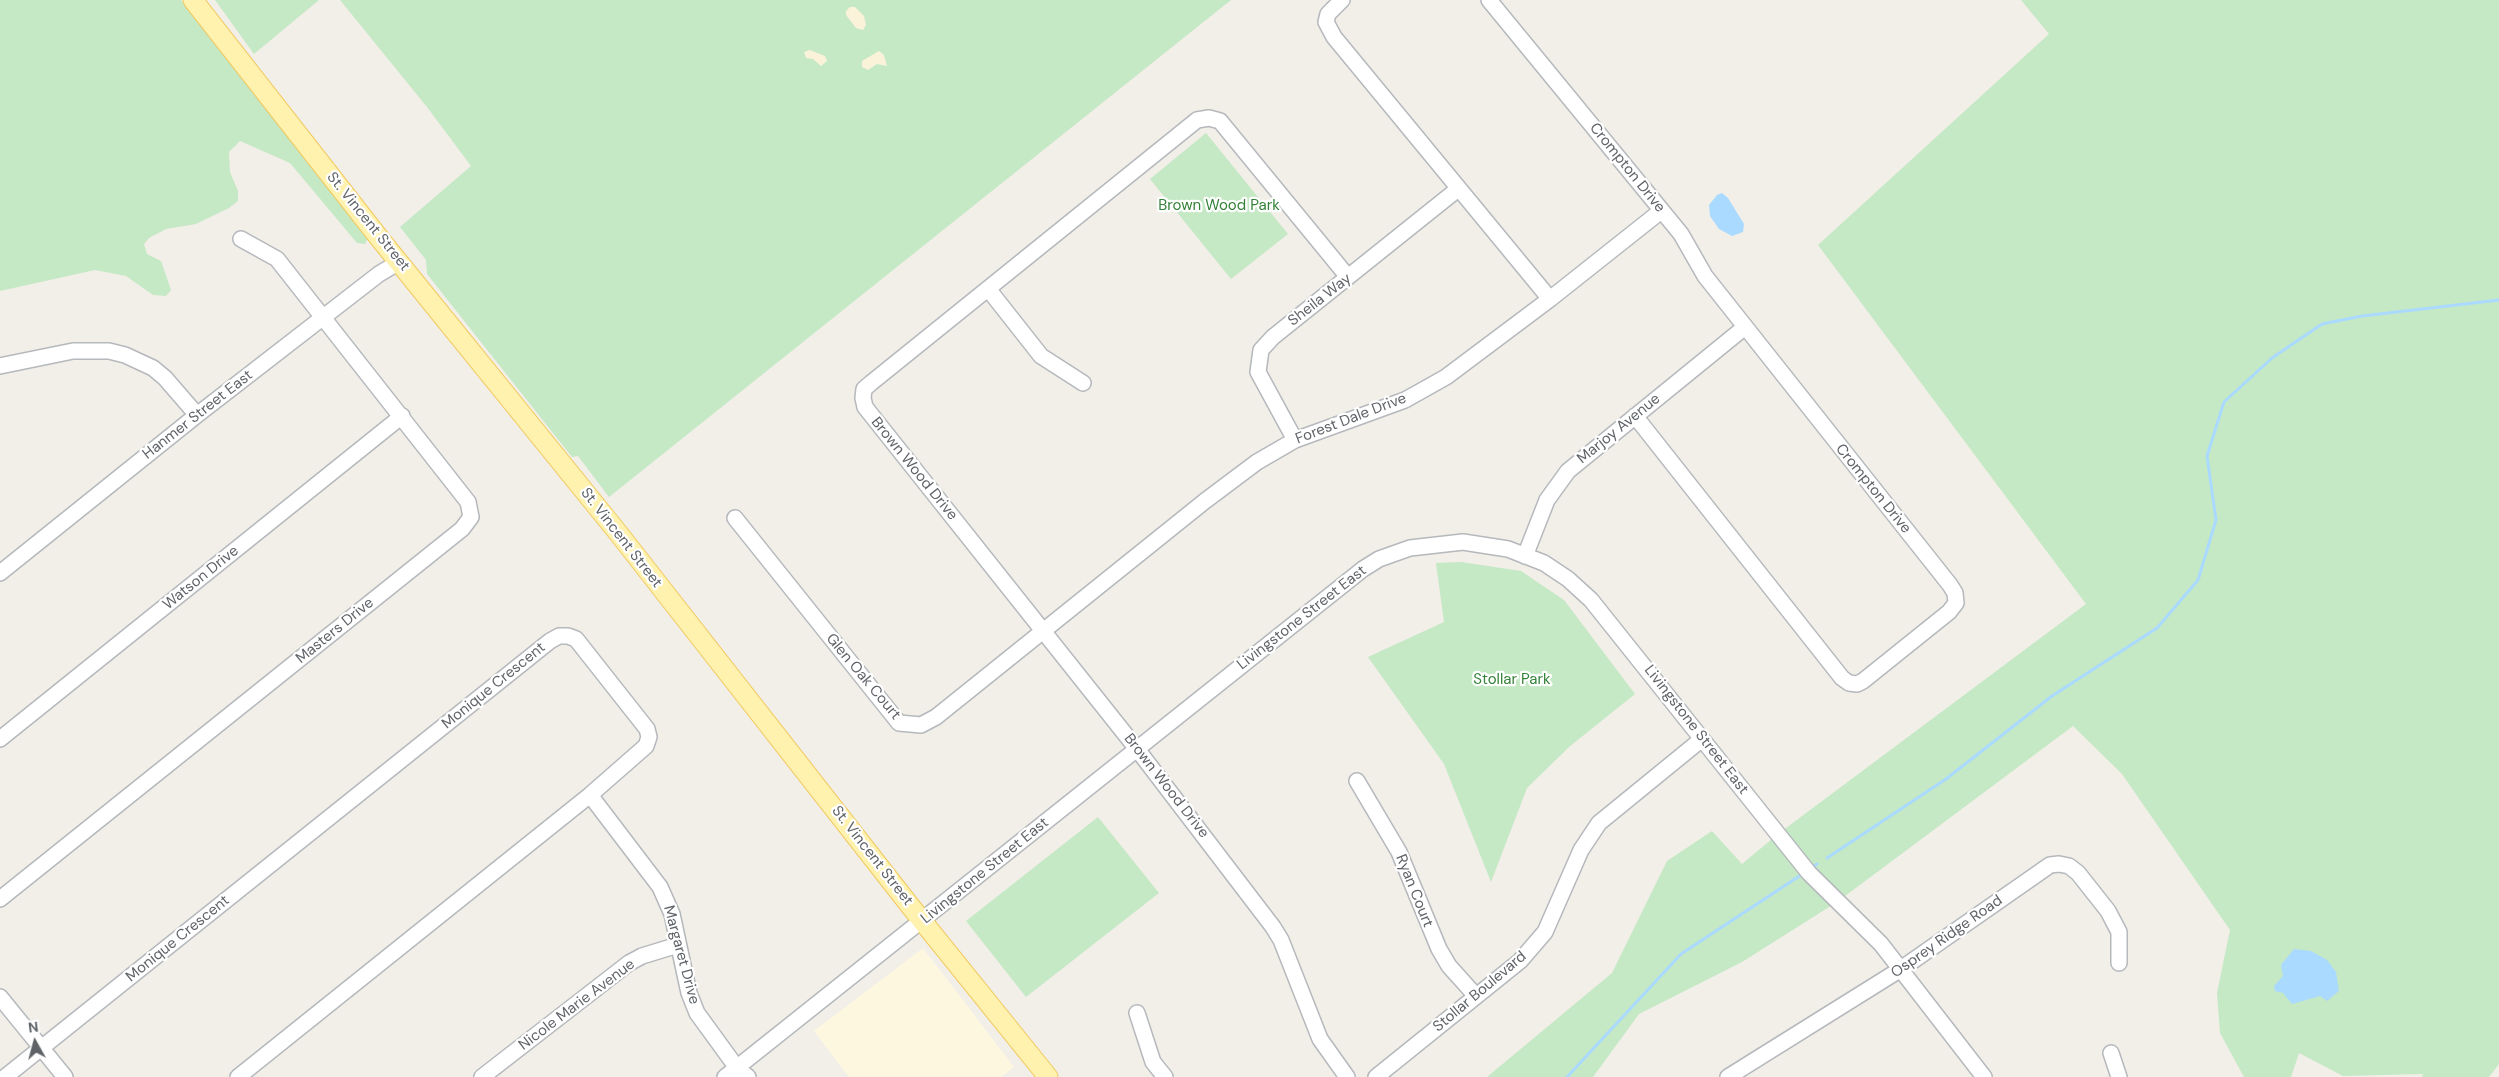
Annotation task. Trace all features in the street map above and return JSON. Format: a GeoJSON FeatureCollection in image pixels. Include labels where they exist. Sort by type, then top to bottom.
{"type":"FeatureCollection","features":[{"type":"Feature","properties":{"kind":"main road","name":"St. Vincent Street"},"geometry":{"type":"LineString","coordinates":[[193,0],[399,262],[620,534],[923,922],[1048,1077]]}},
{"type":"Feature","properties":{"kind":"street"},"geometry":{"type":"LineString","coordinates":[[1342,0],[1328,14],[1326,22],[1334,37],[1550,299]]}},
{"type":"Feature","properties":{"kind":"street","name":"Crompton Drive"},"geometry":{"type":"LineString","coordinates":[[1489,0],[1681,234],[1705,276],[1955,593],[1956,603],[1949,612],[1878,670],[1857,684],[1849,683],[1842,678],[1634,416]]}},
{"type":"Feature","properties":{"kind":"street","name":"Brown Wood Drive"},"geometry":{"type":"LineString","coordinates":[[1347,1077],[1320,1039],[1281,940],[1274,927],[1137,748],[865,407],[862,398],[864,389],[871,383],[989,290],[1197,120],[1209,118],[1220,121],[1348,277]]}},
{"type":"Feature","properties":{"kind":"street","name":"Sheila Way"},"geometry":{"type":"LineString","coordinates":[[1294,440],[1258,372],[1261,350],[1273,337],[1458,189]]}},
{"type":"Feature","properties":{"kind":"street","name":"Forest Dale Drive"},"geometry":{"type":"LineString","coordinates":[[1044,630],[1237,476],[1294,440],[1405,400],[1429,387],[1465,364],[1661,211]]}},
{"type":"Feature","properties":{"kind":"street","name":"Masters Drive"},"geometry":{"type":"LineString","coordinates":[[0,899],[468,523],[471,510],[468,502],[277,259],[241,239]]}},
{"type":"Feature","properties":{"kind":"street","name":"Hanmer Street East"},"geometry":{"type":"LineString","coordinates":[[0,573],[197,415],[379,274],[399,262]]}},
{"type":"Feature","properties":{"kind":"street"},"geometry":{"type":"LineString","coordinates":[[989,290],[1042,356],[1084,383]]}},
{"type":"Feature","properties":{"kind":"street","name":"Marjoy Avenue"},"geometry":{"type":"LineString","coordinates":[[1525,556],[1544,506],[1555,486],[1576,463],[1745,327]]}},
{"type":"Feature","properties":{"kind":"street"},"geometry":{"type":"LineString","coordinates":[[0,366],[73,351],[109,351],[125,355],[153,368],[165,378],[197,415]]}},
{"type":"Feature","properties":{"kind":"street","name":"Watson Drive"},"geometry":{"type":"LineString","coordinates":[[0,739],[402,416]]}},
{"type":"Feature","properties":{"kind":"street","name":"Glen Oak Court"},"geometry":{"type":"LineString","coordinates":[[735,518],[899,723],[921,725],[936,717],[1044,630]]}},
{"type":"Feature","properties":{"kind":"street","name":"Livingstone Street East"},"geometry":{"type":"LineString","coordinates":[[737,1074],[1137,748],[1363,569],[1410,548],[1446,543],[1479,543],[1508,549],[1554,569],[1592,600],[1809,873],[1871,932],[1984,1077]]}},
{"type":"Feature","properties":{"kind":"street","name":"Monique Crescent"},"geometry":{"type":"LineString","coordinates":[[42,1047],[542,647],[559,636],[568,636],[576,639],[642,722],[650,737],[646,746],[590,795],[238,1077]]}},
{"type":"Feature","properties":{"kind":"street","name":"Stollar Boulevard"},"geometry":{"type":"LineString","coordinates":[[1376,1077],[1520,961],[1545,932],[1581,850],[1599,823],[1702,738]]}},
{"type":"Feature","properties":{"kind":"street","name":"Ryan Court"},"geometry":{"type":"LineString","coordinates":[[1357,781],[1399,852],[1439,949],[1449,966],[1476,996]]}},
{"type":"Feature","properties":{"kind":"street","name":"Margaret Drive"},"geometry":{"type":"LineString","coordinates":[[590,795],[660,887],[672,914],[689,993],[697,1014],[737,1074]]}},
{"type":"Feature","properties":{"kind":"street","name":"Osprey Ridge Road"},"geometry":{"type":"LineString","coordinates":[[1728,1077],[1902,970],[2040,871],[2060,864],[2069,866],[2078,873],[2108,911],[2119,932],[2119,963]]}},
{"type":"Feature","properties":{"kind":"street","name":"Nicole Marie Avenue"},"geometry":{"type":"LineString","coordinates":[[482,1077],[629,963],[642,956],[678,945]]}},
{"type":"Feature","properties":{"kind":"street"},"geometry":{"type":"LineString","coordinates":[[0,997],[65,1077]]}},
{"type":"Feature","properties":{"kind":"street"},"geometry":{"type":"LineString","coordinates":[[1138,1013],[1153,1062],[1165,1077]]}},
{"type":"Feature","properties":{"kind":"street"},"geometry":{"type":"LineString","coordinates":[[5,1077],[42,1047]]}},
{"type":"Feature","properties":{"kind":"street"},"geometry":{"type":"LineString","coordinates":[[2111,1053],[2120,1077]]}},
{"type":"Feature","properties":{"kind":"shaded area"},"geometry":{"type":"Polygon","coordinates":[[[923,948],[1014,1067],[1001,1077],[849,1077],[814,1031],[923,948]]]}},
{"type":"Feature","properties":{"kind":"green space"},"geometry":{"type":"Polygon","coordinates":[[[0,0],[181,0],[368,238],[365,244],[357,243],[290,163],[240,141],[229,152],[230,172],[238,191],[238,201],[229,208],[196,224],[166,229],[149,238],[144,244],[147,254],[161,261],[171,290],[166,296],[153,295],[126,276],[95,270],[0,291],[0,0]]]}},
{"type":"Feature","properties":{"kind":"green space"},"geometry":{"type":"Polygon","coordinates":[[[215,0],[319,0],[254,54],[215,0]]]}},
{"type":"Feature","properties":{"kind":"green space"},"geometry":{"type":"Polygon","coordinates":[[[340,0],[1231,0],[609,497],[578,456],[572,457],[427,274],[426,260],[400,227],[471,166],[427,107],[340,0]]]}},
{"type":"Feature","properties":{"kind":"green space"},"geometry":{"type":"Polygon","coordinates":[[[2021,0],[2499,0],[2499,1064],[2489,1077],[2422,1077],[2423,1074],[2343,1076],[2299,1053],[2291,1077],[2244,1077],[2220,1033],[2217,993],[2230,930],[2122,774],[2073,726],[1837,902],[1742,962],[1639,1014],[1593,1077],[1487,1077],[1612,973],[1667,861],[1712,831],[1742,864],[1778,834],[2086,604],[1818,245],[2049,34],[2021,0]]]}},
{"type":"Feature","properties":{"kind":"green space","name":"Brown Wood Park"},"geometry":{"type":"Polygon","coordinates":[[[1206,133],[1288,234],[1231,279],[1150,179],[1206,133]]]}},
{"type":"Feature","properties":{"kind":"green space","name":"Stollar Park"},"geometry":{"type":"Polygon","coordinates":[[[1461,562],[1521,571],[1564,600],[1635,694],[1569,747],[1527,788],[1491,882],[1444,764],[1368,657],[1444,622],[1436,563],[1461,562]]]}},
{"type":"Feature","properties":{"kind":"green space"},"geometry":{"type":"Polygon","coordinates":[[[1098,817],[1159,893],[1026,997],[966,921],[1098,817]]]}},
{"type":"Feature","properties":{"kind":"sand"},"geometry":{"type":"Polygon","coordinates":[[[850,7],[855,7],[864,16],[866,25],[863,30],[856,28],[846,15],[846,11],[850,7]]]}},
{"type":"Feature","properties":{"kind":"sand"},"geometry":{"type":"Polygon","coordinates":[[[810,50],[825,56],[827,61],[821,66],[813,59],[806,58],[804,52],[810,50]]]}},
{"type":"Feature","properties":{"kind":"sand"},"geometry":{"type":"Polygon","coordinates":[[[879,51],[884,55],[887,66],[877,64],[868,70],[862,67],[862,61],[879,51]]]}},
{"type":"Feature","properties":{"kind":"water"},"geometry":{"type":"Polygon","coordinates":[[[1722,193],[1728,198],[1744,224],[1743,232],[1732,236],[1719,229],[1710,216],[1709,205],[1717,195],[1722,193]]]}},
{"type":"Feature","properties":{"kind":"water"},"geometry":{"type":"Polygon","coordinates":[[[2294,949],[2311,951],[2327,960],[2336,972],[2339,991],[2327,1001],[2320,996],[2292,1004],[2283,993],[2275,991],[2274,986],[2283,976],[2281,965],[2294,949]]]}},
{"type":"Feature","properties":{"kind":"waterway"},"geometry":{"type":"LineString","coordinates":[[1827,858],[1946,779],[2052,696],[2157,628],[2198,580],[2216,520],[2207,456],[2224,402],[2272,358],[2322,324],[2362,316],[2499,300]]}},
{"type":"Feature","properties":{"kind":"waterway"},"geometry":{"type":"LineString","coordinates":[[1811,868],[1817,864]]}},
{"type":"Feature","properties":{"kind":"waterway"},"geometry":{"type":"LineString","coordinates":[[1567,1077],[1681,954],[1804,873]]}}]}
